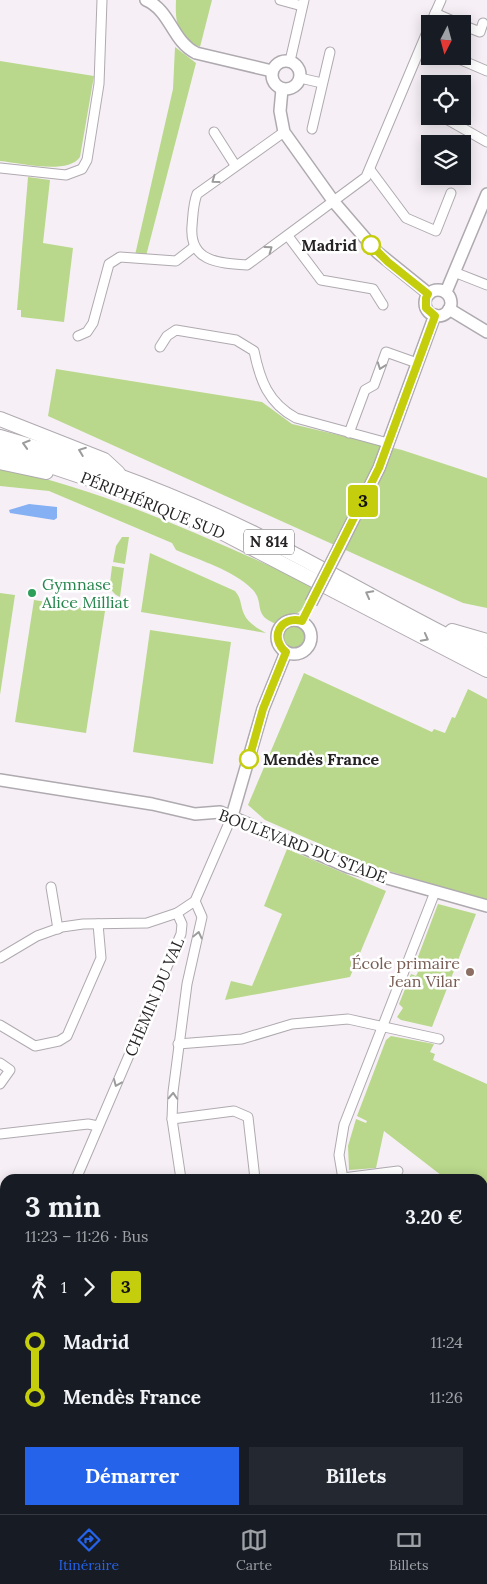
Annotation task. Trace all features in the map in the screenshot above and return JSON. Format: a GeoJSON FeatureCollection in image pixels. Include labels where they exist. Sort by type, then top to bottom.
{"type":"FeatureCollection","features":[{"type":"Feature","properties":{"kind":"highway","name":"N 814"},"geometry":{"type":"LineString","coordinates":[[0,419],[104,460],[119,482],[94,486],[0,462]]}},
{"type":"Feature","properties":{"kind":"highway","name":"PÉRIPHÉRIQUE SUD"},"geometry":{"type":"LineString","coordinates":[[0,437],[254,534],[487,656]]}},
{"type":"Feature","properties":{"kind":"highway","name":"PÉRIPHÉRIQUE SUD"},"geometry":{"type":"LineString","coordinates":[[0,450],[119,482],[256,550],[487,670]]}},
{"type":"Feature","properties":{"kind":"highway","name":"N 814"},"geometry":{"type":"LineString","coordinates":[[412,618],[487,640]]}},
{"type":"Feature","properties":{"kind":"street"},"geometry":{"type":"LineString","coordinates":[[0,168],[66,175],[82,169],[88,160],[99,84],[102,0]]}},
{"type":"Feature","properties":{"kind":"street"},"geometry":{"type":"LineString","coordinates":[[146,0],[163,11],[186,47],[196,53],[272,71]]}},
{"type":"Feature","properties":{"kind":"street"},"geometry":{"type":"LineString","coordinates":[[280,0],[303,3],[290,61]]}},
{"type":"Feature","properties":{"kind":"street"},"geometry":{"type":"LineString","coordinates":[[440,15],[435,13],[441,0]]}},
{"type":"Feature","properties":{"kind":"street"},"geometry":{"type":"LineString","coordinates":[[471,29],[483,34],[483,23]]}},
{"type":"Feature","properties":{"kind":"street"},"geometry":{"type":"LineString","coordinates":[[284,132],[197,194],[191,236],[194,247],[202,256],[246,265],[366,177],[371,171],[379,144],[421,45]]}},
{"type":"Feature","properties":{"kind":"street"},"geometry":{"type":"LineString","coordinates":[[312,129],[330,52]]}},
{"type":"Feature","properties":{"kind":"street"},"geometry":{"type":"LineString","coordinates":[[290,61],[298,67],[300,78],[294,87],[282,89],[274,83],[272,71],[278,63],[290,61]]}},
{"type":"Feature","properties":{"kind":"street"},"geometry":{"type":"LineString","coordinates":[[471,64],[487,71]]}},
{"type":"Feature","properties":{"kind":"street"},"geometry":{"type":"LineString","coordinates":[[300,78],[322,84]]}},
{"type":"Feature","properties":{"kind":"street"},"geometry":{"type":"LineString","coordinates":[[282,89],[280,111],[284,132],[334,202],[377,252],[428,294]]}},
{"type":"Feature","properties":{"kind":"street"},"geometry":{"type":"LineString","coordinates":[[457,125],[487,142]]}},
{"type":"Feature","properties":{"kind":"street"},"geometry":{"type":"LineString","coordinates":[[214,132],[236,165]]}},
{"type":"Feature","properties":{"kind":"street"},"geometry":{"type":"LineString","coordinates":[[371,171],[406,218],[436,231],[452,193]]}},
{"type":"Feature","properties":{"kind":"street"},"geometry":{"type":"LineString","coordinates":[[446,292],[487,194]]}},
{"type":"Feature","properties":{"kind":"street"},"geometry":{"type":"LineString","coordinates":[[288,236],[321,280],[373,289],[383,305]]}},
{"type":"Feature","properties":{"kind":"street"},"geometry":{"type":"LineString","coordinates":[[78,336],[87,332],[93,323],[109,264],[120,257],[176,261],[194,247]]}},
{"type":"Feature","properties":{"kind":"street"},"geometry":{"type":"LineString","coordinates":[[454,272],[487,286]]}},
{"type":"Feature","properties":{"kind":"street"},"geometry":{"type":"LineString","coordinates":[[439,290],[446,292],[451,301],[449,310],[443,315],[435,316],[426,308],[428,294],[439,290]]}},
{"type":"Feature","properties":{"kind":"street"},"geometry":{"type":"LineString","coordinates":[[449,310],[487,332]]}},
{"type":"Feature","properties":{"kind":"street"},"geometry":{"type":"LineString","coordinates":[[302,621],[379,468],[435,316]]}},
{"type":"Feature","properties":{"kind":"street"},"geometry":{"type":"LineString","coordinates":[[160,347],[167,336],[176,330],[236,340],[254,351],[259,376],[270,398],[285,412],[296,418],[388,443]]}},
{"type":"Feature","properties":{"kind":"street"},"geometry":{"type":"LineString","coordinates":[[349,432],[365,390],[374,385],[386,352],[417,363]]}},
{"type":"Feature","properties":{"kind":"street"},"geometry":{"type":"LineString","coordinates":[[286,621],[302,621],[310,630],[311,641],[308,647],[301,653],[286,652],[277,641],[277,632],[286,621]]}},
{"type":"Feature","properties":{"kind":"street"},"geometry":{"type":"LineString","coordinates":[[180,1174],[172,1119],[178,1044],[187,984],[201,924],[200,911],[195,901],[232,816],[263,709],[286,652]]}},
{"type":"Feature","properties":{"kind":"street","name":"BOULEVARD DU STADE"},"geometry":{"type":"LineString","coordinates":[[0,780],[152,804],[195,814],[212,811],[232,816],[348,867],[487,906]]}},
{"type":"Feature","properties":{"kind":"street"},"geometry":{"type":"LineString","coordinates":[[51,887],[58,929]]}},
{"type":"Feature","properties":{"kind":"street"},"geometry":{"type":"LineString","coordinates":[[342,1174],[339,1154],[344,1125],[435,892]]}},
{"type":"Feature","properties":{"kind":"street","name":"CHEMIN DU VAL"},"geometry":{"type":"LineString","coordinates":[[78,1174],[181,934],[182,924],[177,913],[195,901]]}},
{"type":"Feature","properties":{"kind":"street"},"geometry":{"type":"LineString","coordinates":[[0,958],[37,936],[58,929],[98,924],[147,923],[177,913]]}},
{"type":"Feature","properties":{"kind":"street"},"geometry":{"type":"LineString","coordinates":[[0,1026],[35,1046],[59,1041],[67,1036],[101,958],[98,924]]}},
{"type":"Feature","properties":{"kind":"street"},"geometry":{"type":"LineString","coordinates":[[178,1044],[242,1039],[292,1024],[348,1019],[439,1039]]}},
{"type":"Feature","properties":{"kind":"street"},"geometry":{"type":"LineString","coordinates":[[0,1063],[10,1070],[0,1084]]}},
{"type":"Feature","properties":{"kind":"street"},"geometry":{"type":"LineString","coordinates":[[172,1119],[234,1111],[248,1116],[254,1174]]}},
{"type":"Feature","properties":{"kind":"street"},"geometry":{"type":"LineString","coordinates":[[0,1134],[88,1124],[98,1126]]}},
{"type":"Feature","properties":{"kind":"street"},"geometry":{"type":"LineString","coordinates":[[374,1174],[398,1171]]}},
{"type":"Feature","properties":{"kind":"green space"},"geometry":{"type":"Polygon","coordinates":[[[176,0],[212,0],[200,47],[186,38],[179,28],[176,15],[176,0]]]}},
{"type":"Feature","properties":{"kind":"green space"},"geometry":{"type":"Polygon","coordinates":[[[175,47],[196,63],[146,256],[135,255],[173,89],[175,47]]]}},
{"type":"Feature","properties":{"kind":"green space"},"geometry":{"type":"Polygon","coordinates":[[[0,61],[94,76],[80,157],[74,162],[55,167],[43,167],[0,161],[0,61]]]}},
{"type":"Feature","properties":{"kind":"green space"},"geometry":{"type":"Polygon","coordinates":[[[28,177],[50,180],[43,243],[73,248],[64,322],[21,317],[21,310],[17,310],[28,177]]]}},
{"type":"Feature","properties":{"kind":"green space"},"geometry":{"type":"Polygon","coordinates":[[[56,369],[262,402],[292,424],[402,450],[487,478],[487,608],[463,603],[48,416],[56,369]]]}},
{"type":"Feature","properties":{"kind":"green space"},"geometry":{"type":"Polygon","coordinates":[[[0,468],[41,478],[121,503],[160,518],[314,586],[302,609],[277,624],[264,617],[261,613],[256,594],[236,576],[176,550],[172,543],[49,491],[0,486],[0,468]]]}},
{"type":"Feature","properties":{"kind":"green space"},"geometry":{"type":"Polygon","coordinates":[[[122,537],[129,537],[125,564],[113,562],[116,546],[122,537]]]}},
{"type":"Feature","properties":{"kind":"green space"},"geometry":{"type":"Polygon","coordinates":[[[150,553],[235,591],[248,620],[266,633],[141,612],[150,553]]]}},
{"type":"Feature","properties":{"kind":"green space"},"geometry":{"type":"Polygon","coordinates":[[[112,566],[124,568],[120,597],[111,588],[112,566]]]}},
{"type":"Feature","properties":{"kind":"green space"},"geometry":{"type":"Polygon","coordinates":[[[0,593],[15,595],[0,695],[0,593]]]}},
{"type":"Feature","properties":{"kind":"green space"},"geometry":{"type":"Polygon","coordinates":[[[34,600],[105,611],[86,733],[15,722],[34,600]]]}},
{"type":"Feature","properties":{"kind":"green space"},"geometry":{"type":"Polygon","coordinates":[[[294,626],[302,629],[305,637],[302,645],[294,648],[286,645],[283,637],[286,629],[294,626]]]}},
{"type":"Feature","properties":{"kind":"green space"},"geometry":{"type":"Polygon","coordinates":[[[150,630],[231,642],[213,764],[133,752],[150,630]]]}},
{"type":"Feature","properties":{"kind":"green space"},"geometry":{"type":"Polygon","coordinates":[[[304,673],[432,732],[434,729],[445,733],[452,717],[455,718],[468,689],[487,699],[487,900],[368,865],[265,820],[248,805],[304,673]]]}},
{"type":"Feature","properties":{"kind":"green space"},"geometry":{"type":"Polygon","coordinates":[[[287,849],[386,891],[350,977],[225,1000],[231,981],[252,986],[282,914],[264,906],[287,849]]]}},
{"type":"Feature","properties":{"kind":"green space"},"geometry":{"type":"Polygon","coordinates":[[[438,904],[476,914],[432,1027],[401,1020],[397,1017],[403,1008],[399,1004],[411,974],[416,976],[418,972],[413,970],[438,904]]]}},
{"type":"Feature","properties":{"kind":"green space"},"geometry":{"type":"Polygon","coordinates":[[[391,1036],[434,1044],[430,1052],[435,1054],[433,1060],[487,1084],[487,1174],[440,1174],[384,1131],[376,1168],[349,1170],[348,1146],[356,1119],[366,1123],[367,1121],[357,1116],[386,1040],[391,1036]]]}},
{"type":"Feature","properties":{"kind":"water"},"geometry":{"type":"Polygon","coordinates":[[[29,504],[57,507],[57,518],[54,520],[10,513],[9,510],[29,504]]]}},
{"type":"Feature","properties":{"kind":"bus line","name":"3"},"geometry":{"type":"LineString","coordinates":[[249,759],[263,709],[286,652],[277,641],[277,632],[286,621],[302,621],[361,506],[379,468],[435,316],[426,308],[425,303],[428,294],[388,262],[371,245]]}},
{"type":"Feature","properties":{"kind":"place","name":"Madrid"},"geometry":{"type":"Point","coordinates":[371,245]}},
{"type":"Feature","properties":{"kind":"place","name":"Gymnase Alice Milliat"},"geometry":{"type":"Point","coordinates":[32,593]}},
{"type":"Feature","properties":{"kind":"place","name":"Mendès France"},"geometry":{"type":"Point","coordinates":[249,759]}},
{"type":"Feature","properties":{"kind":"place","name":"École primaire Jean Vilar"},"geometry":{"type":"Point","coordinates":[470,972]}}]}
